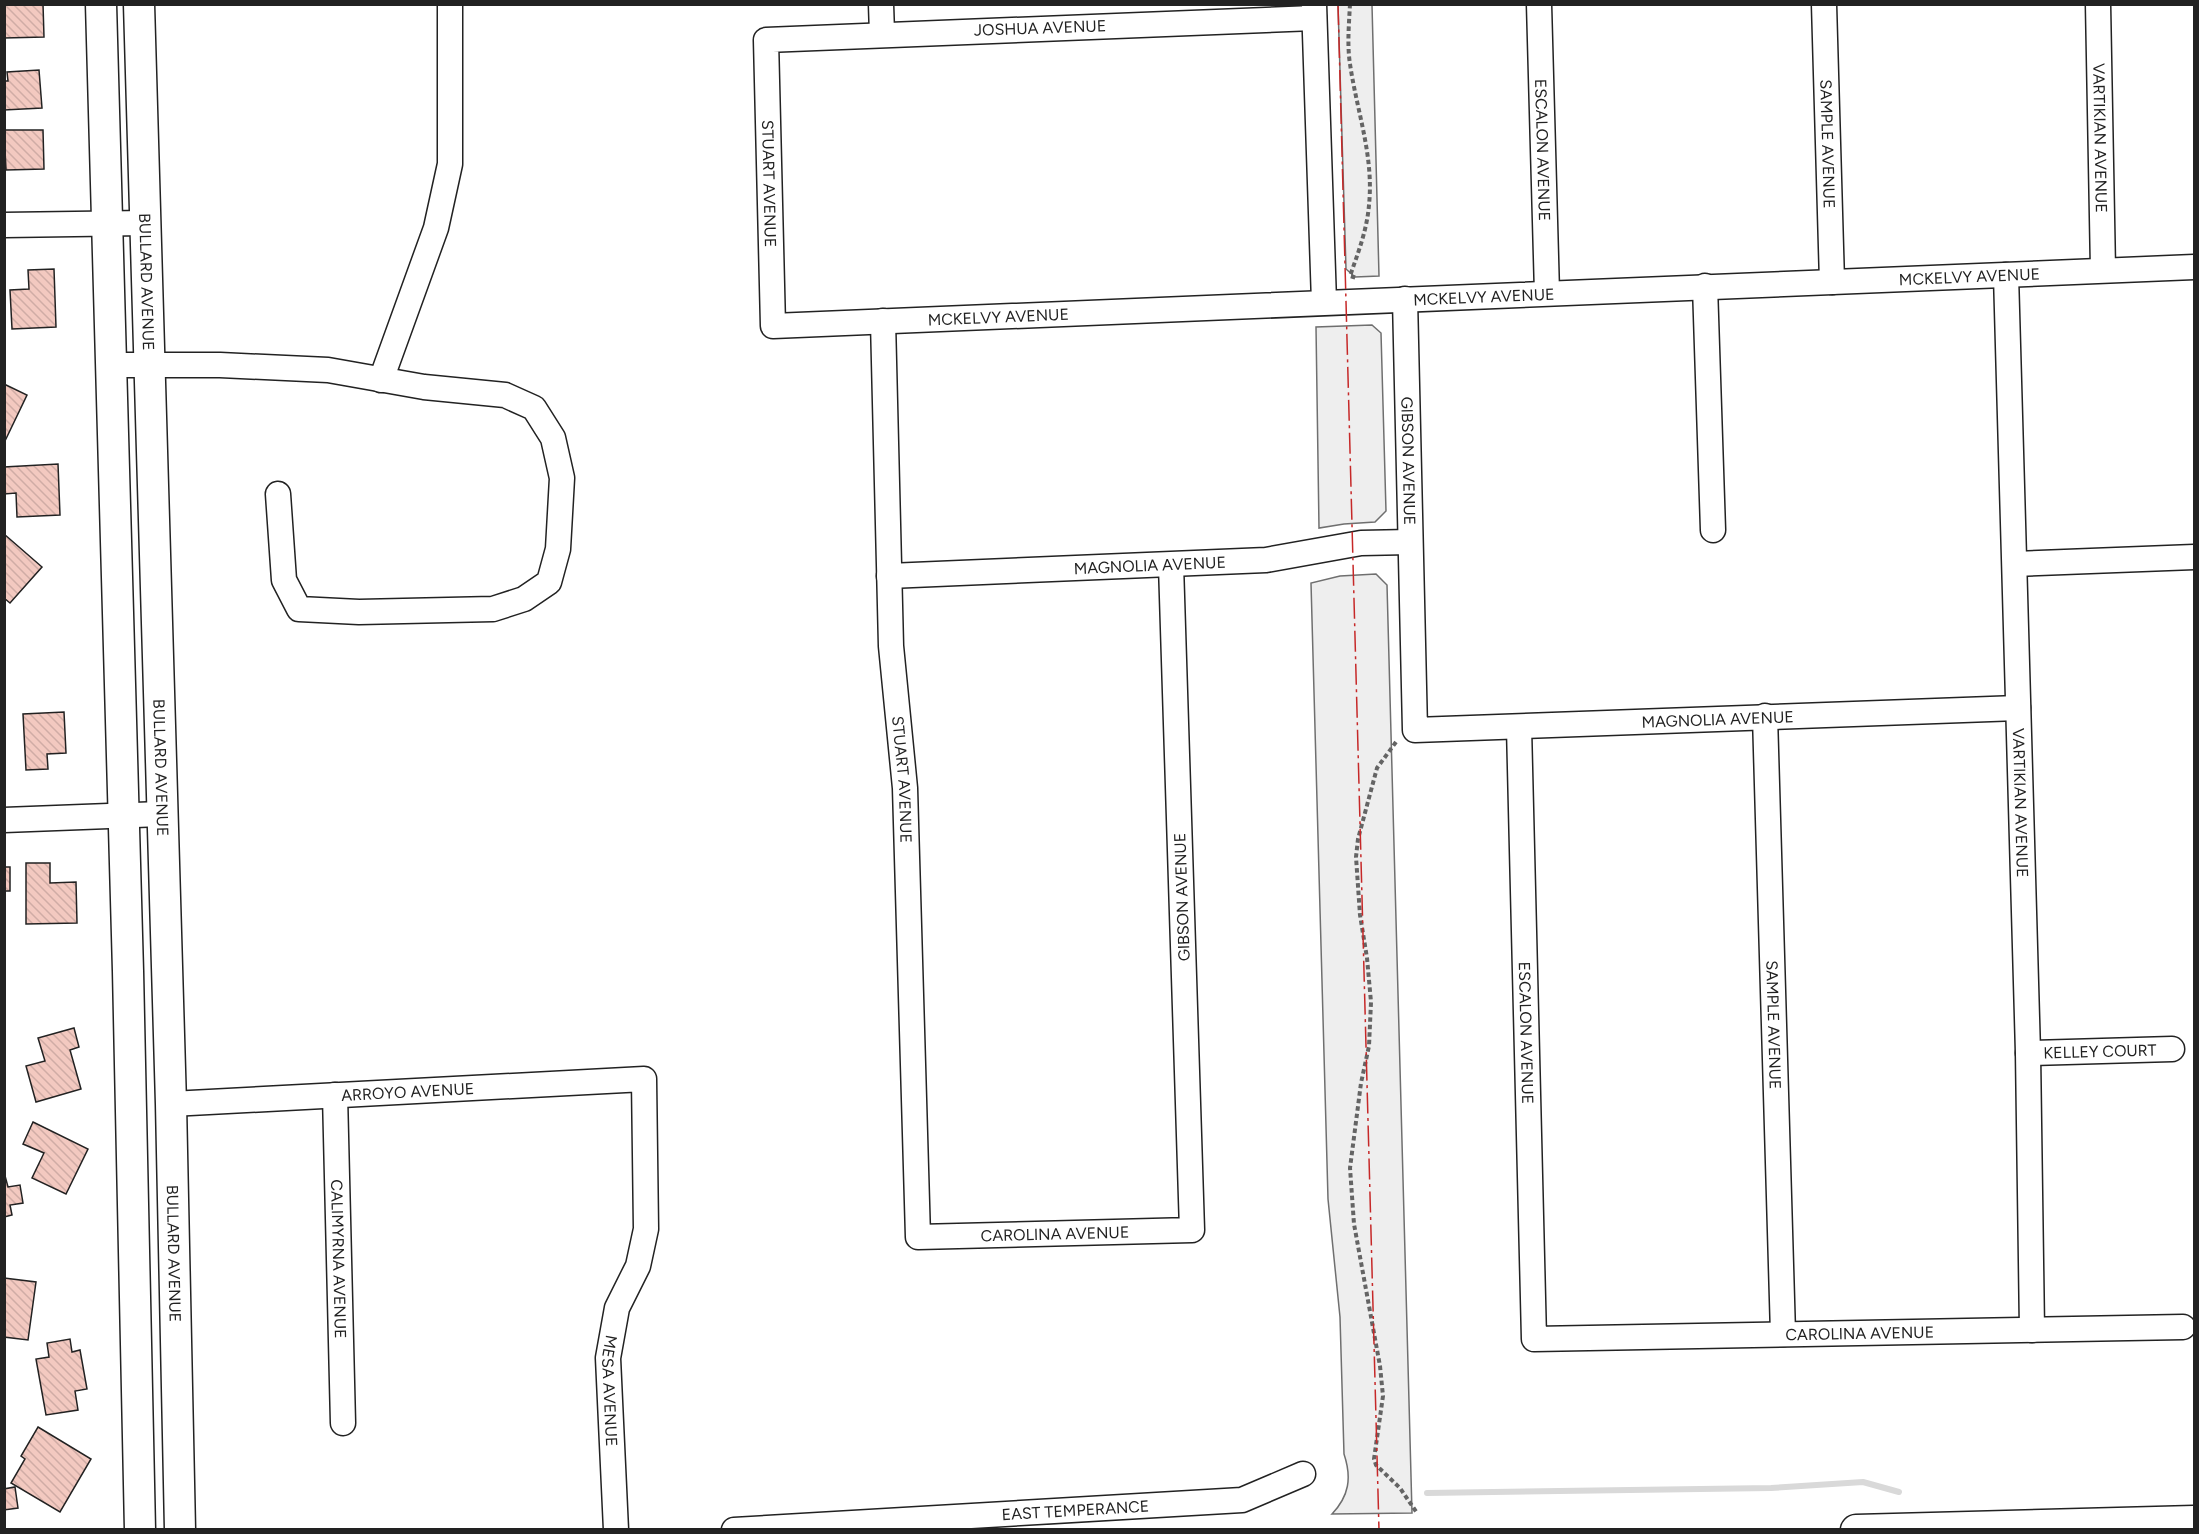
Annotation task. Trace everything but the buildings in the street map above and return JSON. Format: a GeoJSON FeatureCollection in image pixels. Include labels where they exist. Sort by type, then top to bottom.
{"type":"FeatureCollection","features":[{"type":"Feature","properties":{"kind":"main road"},"geometry":{"type":"LineString","coordinates":[[101,4],[128,971],[140,1530]]}},
{"type":"Feature","properties":{"kind":"main road","name":"BULLARD AVENUE"},"geometry":{"type":"LineString","coordinates":[[139,4],[171,1104],[180,1530]]}},
{"type":"Feature","properties":{"kind":"main road"},"geometry":{"type":"LineString","coordinates":[[128,971],[140,991],[146,1008],[148,1067],[153,1092],[160,1100],[171,1104]]}},
{"type":"Feature","properties":{"kind":"main road"},"geometry":{"type":"LineString","coordinates":[[1856,1530],[2194,1521]]}},
{"type":"Feature","properties":{"kind":"street"},"geometry":{"type":"LineString","coordinates":[[381,380],[436,228],[450,164],[450,4]]}},
{"type":"Feature","properties":{"kind":"street"},"geometry":{"type":"LineString","coordinates":[[881,4],[882,34]]}},
{"type":"Feature","properties":{"kind":"street","name":"ESCALON AVENUE"},"geometry":{"type":"LineString","coordinates":[[1539,4],[1547,293]]}},
{"type":"Feature","properties":{"kind":"street","name":"SAMPLE AVENUE"},"geometry":{"type":"LineString","coordinates":[[1824,4],[1832,282]]}},
{"type":"Feature","properties":{"kind":"street","name":"VARTIKIAN AVENUE"},"geometry":{"type":"LineString","coordinates":[[2098,4],[2103,270]]}},
{"type":"Feature","properties":{"kind":"street"},"geometry":{"type":"LineString","coordinates":[[1314,11],[1324,302]]}},
{"type":"Feature","properties":{"kind":"street","name":"JOSHUA AVENUE"},"geometry":{"type":"LineString","coordinates":[[766,40],[1314,11]]}},
{"type":"Feature","properties":{"kind":"street","name":"STUART AVENUE"},"geometry":{"type":"LineString","coordinates":[[766,40],[773,326]]}},
{"type":"Feature","properties":{"kind":"street"},"geometry":{"type":"LineString","coordinates":[[4,225],[145,223]]}},
{"type":"Feature","properties":{"kind":"street","name":"MCKELVY AVENUE"},"geometry":{"type":"LineString","coordinates":[[773,326],[2194,267]]}},
{"type":"Feature","properties":{"kind":"street","name":"VARTIKIAN AVENUE"},"geometry":{"type":"LineString","coordinates":[[2006,275],[2028,1053],[2032,1330]]}},
{"type":"Feature","properties":{"kind":"street"},"geometry":{"type":"LineString","coordinates":[[1705,286],[1713,530]]}},
{"type":"Feature","properties":{"kind":"street","name":"GIBSON AVENUE"},"geometry":{"type":"LineString","coordinates":[[1405,299],[1410,542],[1406,731]]}},
{"type":"Feature","properties":{"kind":"street","name":"STUART AVENUE"},"geometry":{"type":"LineString","coordinates":[[883,321],[891,646],[905,788],[908,847],[918,1238]]}},
{"type":"Feature","properties":{"kind":"street"},"geometry":{"type":"LineString","coordinates":[[111,365],[220,364],[328,370],[424,387],[505,395],[534,408],[553,438],[562,478],[558,549],[549,582],[524,599],[493,609],[358,612],[299,609],[284,580],[278,494]]}},
{"type":"Feature","properties":{"kind":"street","name":"MAGNOLIA AVENUE"},"geometry":{"type":"LineString","coordinates":[[889,576],[1266,560],[1343,545],[1410,542]]}},
{"type":"Feature","properties":{"kind":"street"},"geometry":{"type":"LineString","coordinates":[[2015,564],[2194,557]]}},
{"type":"Feature","properties":{"kind":"street","name":"GIBSON AVENUE"},"geometry":{"type":"LineString","coordinates":[[1171,565],[1192,1230]]}},
{"type":"Feature","properties":{"kind":"street","name":"MAGNOLIA AVENUE"},"geometry":{"type":"LineString","coordinates":[[1406,731],[2018,708]]}},
{"type":"Feature","properties":{"kind":"street","name":"SAMPLE AVENUE"},"geometry":{"type":"LineString","coordinates":[[1765,716],[1783,1334]]}},
{"type":"Feature","properties":{"kind":"street","name":"ESCALON AVENUE"},"geometry":{"type":"LineString","coordinates":[[1519,727],[1534,1339]]}},
{"type":"Feature","properties":{"kind":"street"},"geometry":{"type":"LineString","coordinates":[[4,820],[161,814]]}},
{"type":"Feature","properties":{"kind":"street","name":"KELLEY COURT"},"geometry":{"type":"LineString","coordinates":[[2028,1053],[2172,1049]]}},
{"type":"Feature","properties":{"kind":"street","name":"ARROYO AVENUE"},"geometry":{"type":"LineString","coordinates":[[171,1104],[644,1079]]}},
{"type":"Feature","properties":{"kind":"street","name":"MESA AVENUE"},"geometry":{"type":"LineString","coordinates":[[616,1530],[608,1358],[617,1308],[638,1266],[646,1230],[644,1079]]}},
{"type":"Feature","properties":{"kind":"street","name":"CALIMYRNA AVENUE"},"geometry":{"type":"LineString","coordinates":[[335,1095],[343,1423]]}},
{"type":"Feature","properties":{"kind":"street","name":"CAROLINA AVENUE"},"geometry":{"type":"LineString","coordinates":[[918,1238],[1192,1230]]}},
{"type":"Feature","properties":{"kind":"street","name":"CAROLINA AVENUE"},"geometry":{"type":"LineString","coordinates":[[1534,1339],[2183,1327]]}},
{"type":"Feature","properties":{"kind":"street","name":"EAST TEMPERANCE"},"geometry":{"type":"LineString","coordinates":[[734,1530],[1242,1500],[1303,1474]]}},
{"type":"Feature","properties":{"kind":"path"},"geometry":{"type":"LineString","coordinates":[[1350,4],[1350,64],[1368,151],[1370,176],[1369,206],[1363,239],[1350,276],[1361,279]]}},
{"type":"Feature","properties":{"kind":"path"},"geometry":{"type":"LineString","coordinates":[[1406,731],[1377,768],[1358,839],[1357,885],[1371,1002],[1369,1046],[1361,1083],[1350,1168],[1354,1224],[1380,1366],[1383,1396],[1374,1459],[1376,1465],[1400,1488],[1417,1513]]}},
{"type":"Feature","properties":{"kind":"shaded area"},"geometry":{"type":"Polygon","coordinates":[[[1338,5],[1372,5],[1379,276],[1355,277],[1346,269],[1338,5]]]}},
{"type":"Feature","properties":{"kind":"shaded area"},"geometry":{"type":"Polygon","coordinates":[[[1372,325],[1381,333],[1386,511],[1375,522],[1319,528],[1316,327],[1372,325]]]}},
{"type":"Feature","properties":{"kind":"shaded area"},"geometry":{"type":"Polygon","coordinates":[[[1376,574],[1387,585],[1412,1513],[1332,1514],[1345,1493],[1348,1471],[1344,1454],[1340,1317],[1328,1199],[1311,583],[1340,576],[1376,574]]]}},
{"type":"Feature","properties":{"kind":"waterway"},"geometry":{"type":"LineString","coordinates":[[1427,1493],[1771,1488],[1863,1482],[1899,1492]]}},
{"type":"Feature","properties":{"kind":"power"},"geometry":{"type":"LineString","coordinates":[[1338,4],[1379,1530]]}}]}
